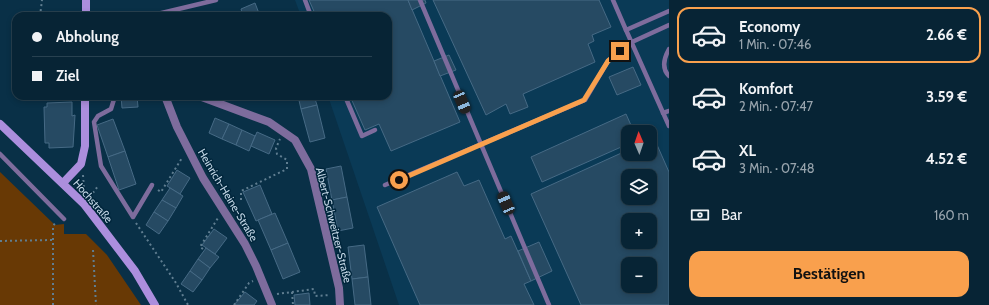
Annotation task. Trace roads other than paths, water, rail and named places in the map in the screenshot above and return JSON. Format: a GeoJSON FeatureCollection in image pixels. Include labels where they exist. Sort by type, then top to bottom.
{"type":"FeatureCollection","features":[{"type":"Feature","properties":{"kind":"main road"},"geometry":{"type":"LineString","coordinates":[[86,0],[86,12]]}},
{"type":"Feature","properties":{"kind":"main road"},"geometry":{"type":"LineString","coordinates":[[63,183],[81,164],[85,146],[85,100]]}},
{"type":"Feature","properties":{"kind":"main road","name":"Hochstraße"},"geometry":{"type":"LineString","coordinates":[[0,124],[63,183],[100,223],[135,271],[154,305]]}},
{"type":"Feature","properties":{"kind":"street","name":"Heinrich-Heine-Straße"},"geometry":{"type":"LineString","coordinates":[[167,100],[177,127],[200,172],[245,244],[272,305]]}},
{"type":"Feature","properties":{"kind":"street","name":"Albert-Schweitzer-Straße"},"geometry":{"type":"LineString","coordinates":[[210,100],[268,122],[295,140],[311,169],[339,294],[340,305]]}},
{"type":"Feature","properties":{"kind":"lane"},"geometry":{"type":"LineString","coordinates":[[166,12],[216,0]]}},
{"type":"Feature","properties":{"kind":"lane"},"geometry":{"type":"LineString","coordinates":[[305,0],[310,12]]}},
{"type":"Feature","properties":{"kind":"lane"},"geometry":{"type":"LineString","coordinates":[[420,0],[549,305]]}},
{"type":"Feature","properties":{"kind":"lane"},"geometry":{"type":"LineString","coordinates":[[614,0],[669,126]]}},
{"type":"Feature","properties":{"kind":"lane"},"geometry":{"type":"LineString","coordinates":[[626,30],[669,11]]}},
{"type":"Feature","properties":{"kind":"lane"},"geometry":{"type":"LineString","coordinates":[[385,185],[584,100],[608,61],[632,42],[669,25]]}},
{"type":"Feature","properties":{"kind":"lane"},"geometry":{"type":"LineString","coordinates":[[669,49],[664,63],[665,70],[669,76]]}},
{"type":"Feature","properties":{"kind":"lane"},"geometry":{"type":"LineString","coordinates":[[114,100],[111,108],[98,116],[94,122],[101,166],[132,217],[152,185]]}},
{"type":"Feature","properties":{"kind":"lane"},"geometry":{"type":"LineString","coordinates":[[347,100],[362,136],[375,130]]}},
{"type":"Feature","properties":{"kind":"lane"},"geometry":{"type":"LineString","coordinates":[[663,113],[669,111]]}},
{"type":"Feature","properties":{"kind":"lane"},"geometry":{"type":"LineString","coordinates":[[0,154],[62,218]]}}]}
